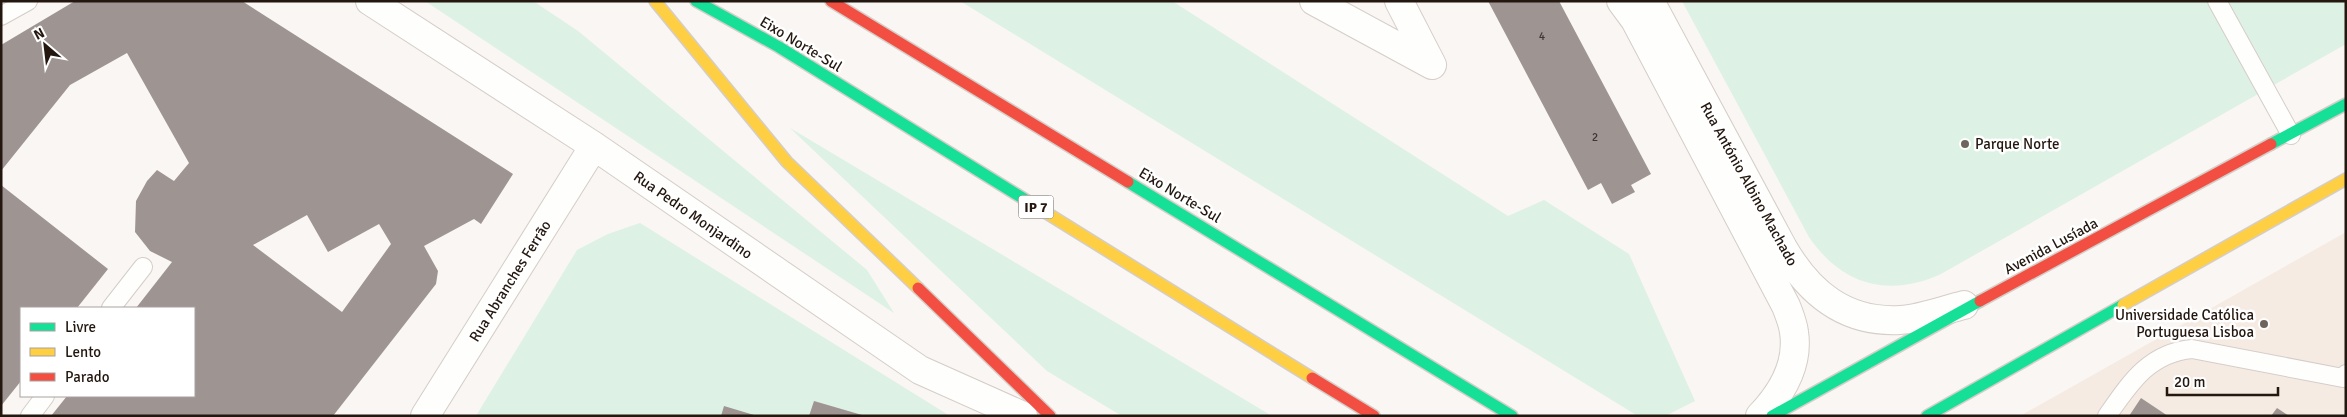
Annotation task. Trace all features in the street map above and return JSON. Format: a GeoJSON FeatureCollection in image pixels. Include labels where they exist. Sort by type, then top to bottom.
{"type":"FeatureCollection","features":[{"type":"Feature","properties":{"kind":"main road"},"geometry":{"type":"LineString","coordinates":[[655,1],[788,162],[1050,416]]}},
{"type":"Feature","properties":{"kind":"main road","name":"Eixo Norte-Sul"},"geometry":{"type":"LineString","coordinates":[[696,1],[779,46],[1374,416]]}},
{"type":"Feature","properties":{"kind":"main road","name":"Eixo Norte-Sul"},"geometry":{"type":"LineString","coordinates":[[831,1],[1512,416]]}},
{"type":"Feature","properties":{"kind":"main road"},"geometry":{"type":"LineString","coordinates":[[840,1],[852,14]]}},
{"type":"Feature","properties":{"kind":"main road","name":"Avenida Lusíada"},"geometry":{"type":"LineString","coordinates":[[1772,416],[1977,302],[2346,104]]}},
{"type":"Feature","properties":{"kind":"main road"},"geometry":{"type":"LineString","coordinates":[[1935,414],[2346,179]]}},
{"type":"Feature","properties":{"kind":"street","name":"Rua Pedro Monjardino"},"geometry":{"type":"LineString","coordinates":[[370,1],[594,146],[920,370],[1023,416]]}},
{"type":"Feature","properties":{"kind":"street"},"geometry":{"type":"LineString","coordinates":[[1314,1],[1432,65],[1399,1]]}},
{"type":"Feature","properties":{"kind":"street","name":"Rua António Albino Machado"},"geometry":{"type":"LineString","coordinates":[[1620,1],[1635,20],[1786,306],[1794,332],[1790,374],[1773,402],[1760,416]]}},
{"type":"Feature","properties":{"kind":"street","name":"Rua António Albino Machado"},"geometry":{"type":"LineString","coordinates":[[1650,1],[1779,242],[1797,272],[1813,290],[1829,302],[1849,312],[1887,320],[1902,320],[1977,302]]}},
{"type":"Feature","properties":{"kind":"street","name":"Rua Abranches Ferrão"},"geometry":{"type":"LineString","coordinates":[[425,416],[594,146]]}},
{"type":"Feature","properties":{"kind":"lane"},"geometry":{"type":"LineString","coordinates":[[1,16],[28,1]]}},
{"type":"Feature","properties":{"kind":"lane"},"geometry":{"type":"LineString","coordinates":[[2217,1],[2291,135]]}},
{"type":"Feature","properties":{"kind":"lane"},"geometry":{"type":"LineString","coordinates":[[112,307],[143,267]]}},
{"type":"Feature","properties":{"kind":"lane"},"geometry":{"type":"LineString","coordinates":[[2106,416],[2126,388],[2148,365],[2174,351],[2192,349],[2343,378],[2346,374]]}},
{"type":"Feature","properties":{"kind":"lane"},"geometry":{"type":"LineString","coordinates":[[30,416],[44,397]]}},
{"type":"Feature","properties":{"kind":"shaded area","name":"Universidade Católica Portuguesa Lisboa"},"geometry":{"type":"Polygon","coordinates":[[[2346,232],[2346,416],[2020,416],[2346,232]]]}},
{"type":"Feature","properties":{"kind":"green space"},"geometry":{"type":"Polygon","coordinates":[[[425,1],[533,1],[578,31],[867,270],[894,313],[425,1]]]}},
{"type":"Feature","properties":{"kind":"green space"},"geometry":{"type":"Polygon","coordinates":[[[960,1],[1172,1],[1508,216],[1544,200],[1629,254],[1695,401],[1665,416],[1638,416],[960,1]]]}},
{"type":"Feature","properties":{"kind":"green space"},"geometry":{"type":"Polygon","coordinates":[[[1682,1],[2346,1],[2346,44],[1941,274],[1903,285],[1885,285],[1851,276],[1822,253],[1809,237],[1682,1]]]}},
{"type":"Feature","properties":{"kind":"green space"},"geometry":{"type":"Polygon","coordinates":[[[790,128],[1272,416],[1122,416],[1047,371],[790,128]]]}},
{"type":"Feature","properties":{"kind":"green space"},"geometry":{"type":"Polygon","coordinates":[[[640,223],[950,416],[476,416],[577,250],[608,234],[640,223]]]}},
{"type":"Feature","properties":{"kind":"building"},"geometry":{"type":"Polygon","coordinates":[[[75,1],[242,1],[513,174],[481,224],[474,219],[424,246],[438,271],[436,284],[333,416],[51,416],[66,397],[195,397],[195,307],[137,307],[172,262],[150,251],[135,232],[136,201],[147,181],[157,170],[174,181],[189,163],[127,53],[70,85],[1,171],[1,45],[75,1]],[[307,215],[253,245],[342,312],[391,244],[379,224],[328,252],[307,215]]]}},
{"type":"Feature","properties":{"kind":"building"},"geometry":{"type":"Polygon","coordinates":[[[1488,1],[1559,1],[1651,174],[1631,185],[1635,192],[1612,204],[1601,183],[1588,190],[1488,1]]]}},
{"type":"Feature","properties":{"kind":"building"},"geometry":{"type":"Polygon","coordinates":[[[1,185],[108,269],[78,307],[20,307],[20,382],[1,406],[1,185]]]}},
{"type":"Feature","properties":{"kind":"building"},"geometry":{"type":"Polygon","coordinates":[[[2141,398],[2168,416],[2129,416],[2141,398]]]}},
{"type":"Feature","properties":{"kind":"building"},"geometry":{"type":"Polygon","coordinates":[[[814,401],[862,415],[862,416],[809,416],[814,401]]]}},
{"type":"Feature","properties":{"kind":"building"},"geometry":{"type":"Polygon","coordinates":[[[724,406],[754,415],[754,416],[721,416],[724,406]]]}},
{"type":"Feature","properties":{"kind":"building"},"geometry":{"type":"Polygon","coordinates":[[[2277,408],[2289,416],[2271,416],[2277,408]]]}},
{"type":"Feature","properties":{"kind":"traffic: fast"},"geometry":{"type":"LineString","coordinates":[[696,1],[779,47],[1037,207]]}},
{"type":"Feature","properties":{"kind":"traffic: fast"},"geometry":{"type":"LineString","coordinates":[[2271,144],[2346,104]]}},
{"type":"Feature","properties":{"kind":"traffic: fast"},"geometry":{"type":"LineString","coordinates":[[1128,182],[1512,416]]}},
{"type":"Feature","properties":{"kind":"traffic: fast"},"geometry":{"type":"LineString","coordinates":[[1772,416],[1980,301]]}},
{"type":"Feature","properties":{"kind":"traffic: fast"},"geometry":{"type":"LineString","coordinates":[[1927,416],[2123,305]]}},
{"type":"Feature","properties":{"kind":"traffic: slow"},"geometry":{"type":"LineString","coordinates":[[655,1],[787,162],[918,288]]}},
{"type":"Feature","properties":{"kind":"traffic: slow"},"geometry":{"type":"LineString","coordinates":[[2123,305],[2346,179]]}},
{"type":"Feature","properties":{"kind":"traffic: slow"},"geometry":{"type":"LineString","coordinates":[[1037,207],[1312,378]]}},
{"type":"Feature","properties":{"kind":"traffic: jam"},"geometry":{"type":"LineString","coordinates":[[831,1],[1128,182]]}},
{"type":"Feature","properties":{"kind":"traffic: jam"},"geometry":{"type":"LineString","coordinates":[[1980,301],[2271,144]]}},
{"type":"Feature","properties":{"kind":"traffic: jam"},"geometry":{"type":"LineString","coordinates":[[918,288],[1050,416]]}},
{"type":"Feature","properties":{"kind":"traffic: jam"},"geometry":{"type":"LineString","coordinates":[[1312,378],[1374,416]]}},
{"type":"Feature","properties":{"kind":"place","name":"Parque Norte"},"geometry":{"type":"Point","coordinates":[1965,144]}},
{"type":"Feature","properties":{"kind":"place","name":"Universidade Católica Portuguesa Lisboa"},"geometry":{"type":"Point","coordinates":[2264,324]}}]}
